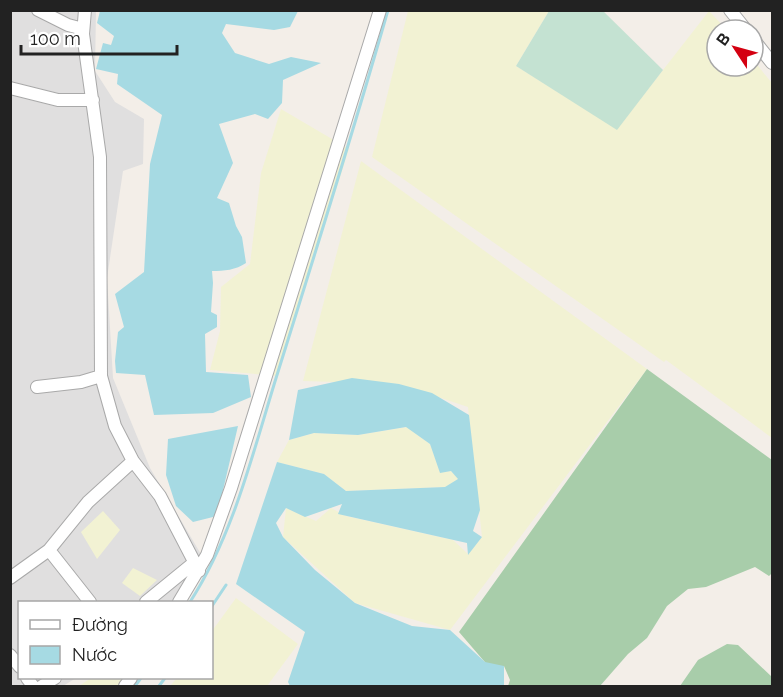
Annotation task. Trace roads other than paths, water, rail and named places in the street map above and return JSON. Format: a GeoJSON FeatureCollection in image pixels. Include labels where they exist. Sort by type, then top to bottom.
{"type":"FeatureCollection","features":[{"type":"Feature","properties":{"kind":"street"},"geometry":{"type":"LineString","coordinates":[[38,10],[68,25],[82,29]]}},
{"type":"Feature","properties":{"kind":"street"},"geometry":{"type":"LineString","coordinates":[[85,10],[82,29],[93,100],[101,178],[101,376],[115,426],[133,461],[160,496],[197,567]]}},
{"type":"Feature","properties":{"kind":"street"},"geometry":{"type":"LineString","coordinates":[[180,601],[213,540],[244,450],[380,10]]}},
{"type":"Feature","properties":{"kind":"street"},"geometry":{"type":"LineString","coordinates":[[10,88],[58,100],[93,100]]}},
{"type":"Feature","properties":{"kind":"street"},"geometry":{"type":"LineString","coordinates":[[37,387],[81,382],[101,376]]}},
{"type":"Feature","properties":{"kind":"street"},"geometry":{"type":"LineString","coordinates":[[10,578],[49,550],[88,502],[133,461]]}},
{"type":"Feature","properties":{"kind":"street"},"geometry":{"type":"LineString","coordinates":[[49,550],[88,601]]}},
{"type":"Feature","properties":{"kind":"street"},"geometry":{"type":"LineString","coordinates":[[149,601],[197,567]]}},
{"type":"Feature","properties":{"kind":"water"},"geometry":{"type":"Polygon","coordinates":[[[100,11],[298,11],[290,27],[274,30],[226,24],[222,33],[235,53],[269,64],[291,57],[321,63],[283,80],[282,103],[268,119],[255,114],[219,124],[233,163],[217,198],[229,203],[242,237],[246,263],[230,270],[212,271],[211,312],[217,315],[217,327],[205,334],[206,372],[248,375],[251,397],[213,413],[154,415],[145,375],[116,373],[118,332],[124,327],[115,294],[144,272],[150,164],[162,115],[117,84],[118,74],[96,69],[103,43],[111,45],[114,36],[97,23],[100,11]]]}},
{"type":"Feature","properties":{"kind":"water"},"geometry":{"type":"Polygon","coordinates":[[[352,378],[399,384],[432,393],[469,415],[480,510],[473,531],[482,537],[468,555],[467,543],[338,514],[342,504],[305,517],[286,508],[276,523],[283,537],[315,570],[355,603],[412,626],[450,630],[485,662],[504,666],[504,686],[290,686],[288,682],[305,632],[236,584],[277,462],[324,474],[346,491],[445,487],[458,479],[451,471],[440,473],[430,444],[406,427],[358,435],[314,433],[289,440],[298,390],[352,378]]]}},
{"type":"Feature","properties":{"kind":"water"},"geometry":{"type":"Polygon","coordinates":[[[238,426],[217,516],[193,522],[176,506],[166,475],[168,439],[238,426]]]}},
{"type":"Feature","properties":{"kind":"waterway"},"geometry":{"type":"LineString","coordinates":[[191,601],[219,549],[251,463],[388,10]]}},
{"type":"Feature","properties":{"kind":"waterway"},"geometry":{"type":"LineString","coordinates":[[213,604],[226,585]]}},
{"type":"Feature","properties":{"kind":"waterway"},"geometry":{"type":"LineString","coordinates":[[135,686],[140,679]]}},
{"type":"Feature","properties":{"kind":"waterway"},"geometry":{"type":"LineString","coordinates":[[159,686],[164,679]]}}]}
